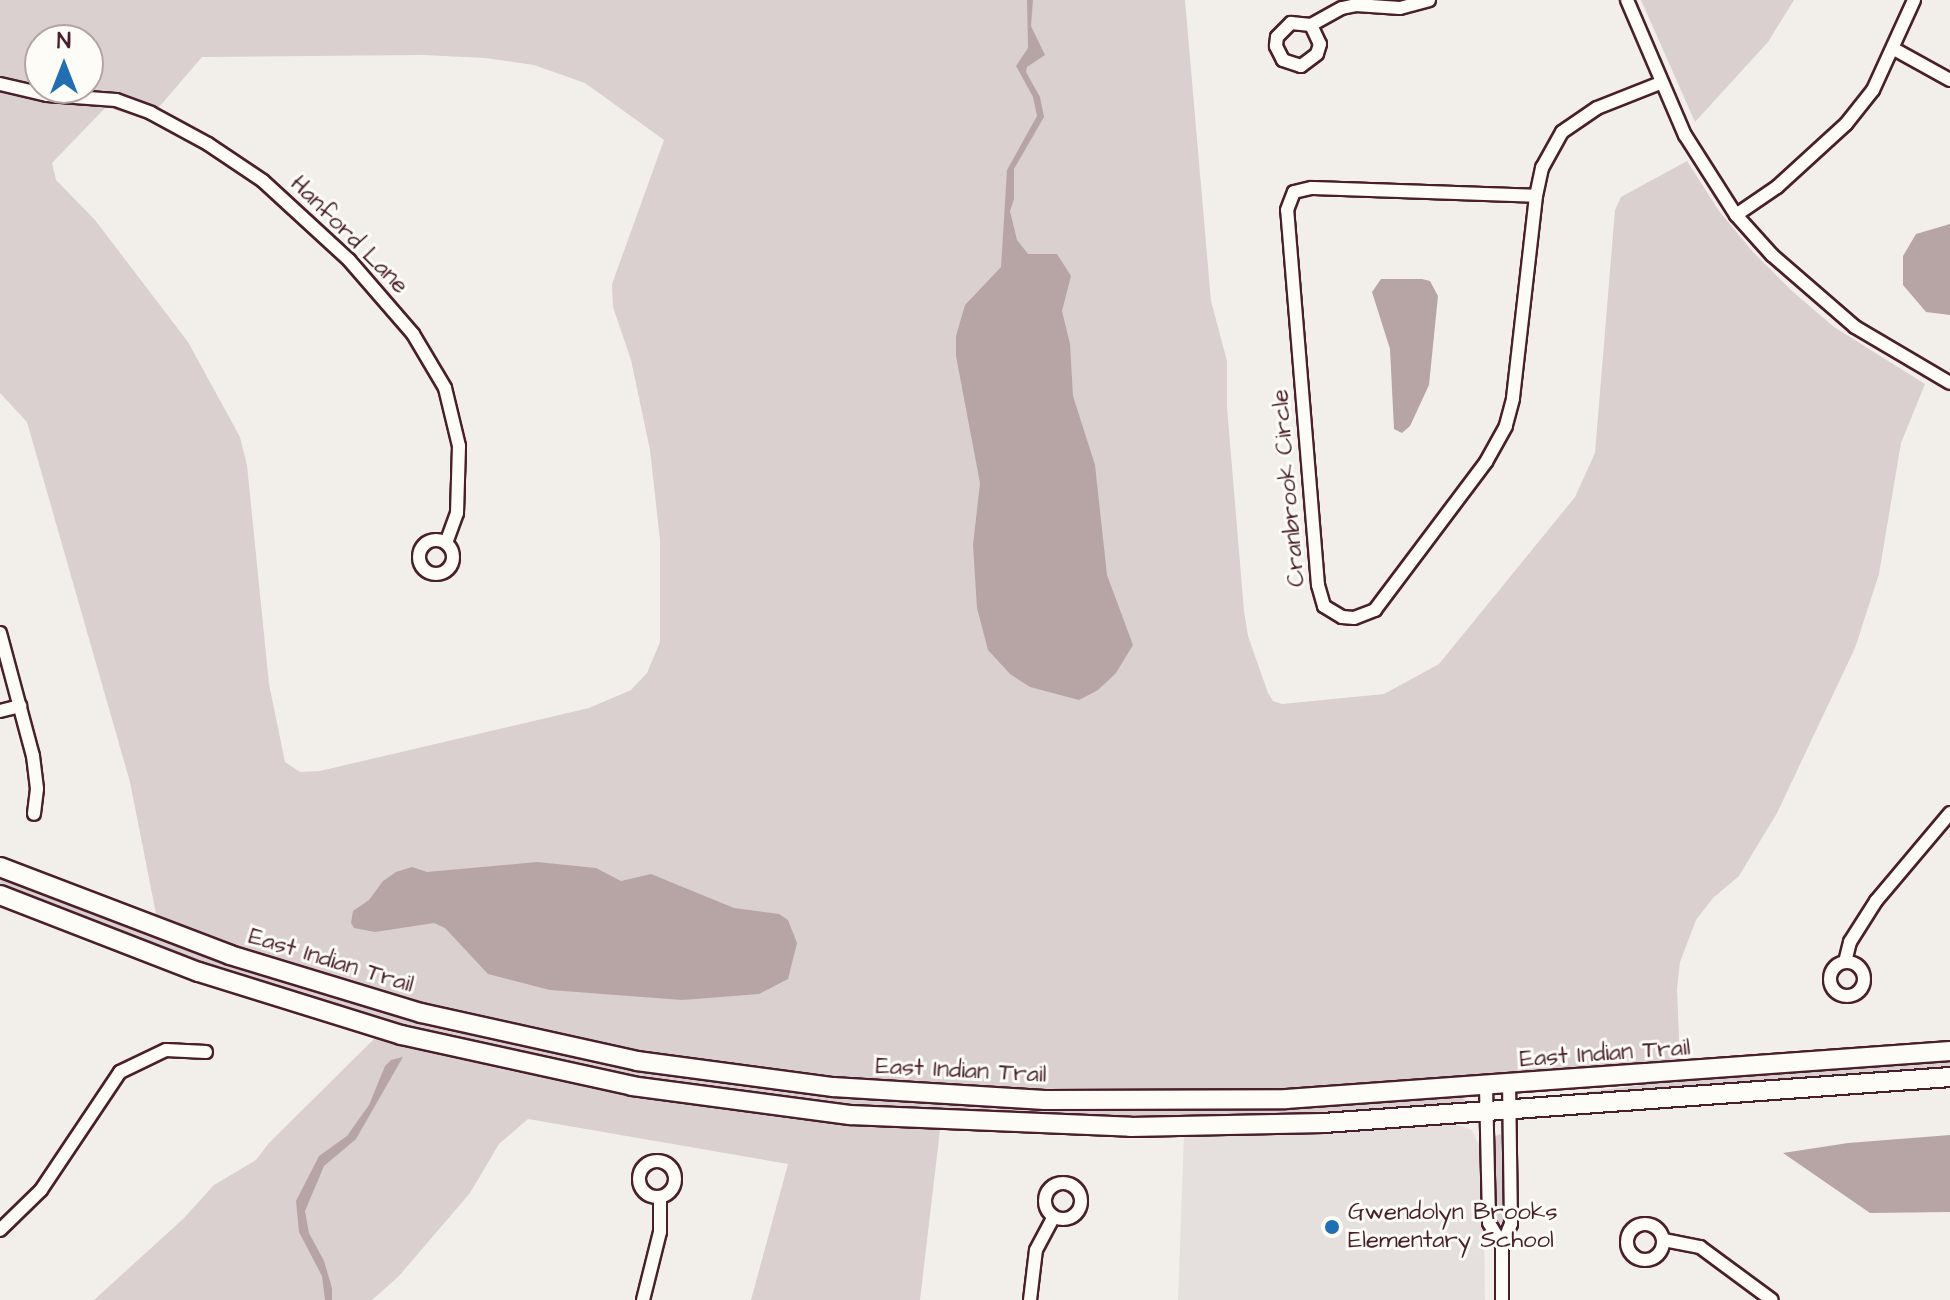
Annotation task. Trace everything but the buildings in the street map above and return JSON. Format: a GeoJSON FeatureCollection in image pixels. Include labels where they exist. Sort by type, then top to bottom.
{"type":"FeatureCollection","features":[{"type":"Feature","properties":{"kind":"main road","name":"East Indian Trail"},"geometry":{"type":"LineString","coordinates":[[0,867],[230,955],[349,993],[516,1036],[696,1070],[894,1092],[1093,1101],[1286,1099],[1486,1087],[1950,1051]]}},
{"type":"Feature","properties":{"kind":"main road","name":"East Indian Trail"},"geometry":{"type":"LineString","coordinates":[[0,895],[199,972],[361,1024],[545,1069],[724,1100],[894,1118],[1131,1127],[1324,1123],[1950,1077]]}},
{"type":"Feature","properties":{"kind":"street"},"geometry":{"type":"LineString","coordinates":[[1311,25],[1342,8],[1356,5],[1400,8],[1429,0]]}},
{"type":"Feature","properties":{"kind":"street"},"geometry":{"type":"LineString","coordinates":[[1627,0],[1660,83],[1685,135],[1736,215],[1772,255],[1855,327],[1950,383]]}},
{"type":"Feature","properties":{"kind":"street"},"geometry":{"type":"LineString","coordinates":[[1736,215],[1777,187],[1846,124],[1873,90],[1914,0]]}},
{"type":"Feature","properties":{"kind":"street"},"geometry":{"type":"LineString","coordinates":[[1894,49],[1950,80]]}},
{"type":"Feature","properties":{"kind":"street","name":"Cranbrook Circle"},"geometry":{"type":"LineString","coordinates":[[1536,196],[1312,188],[1294,192],[1288,200],[1318,585],[1324,606],[1332,612],[1354,618],[1375,610],[1499,443],[1513,399],[1536,196],[1542,168],[1562,132],[1597,108],[1660,83]]}},
{"type":"Feature","properties":{"kind":"street","name":"Hanford Lane"},"geometry":{"type":"LineString","coordinates":[[0,84],[47,95],[116,100],[151,113],[208,144],[263,181],[349,260],[413,334],[445,388],[459,446],[457,513],[446,543]]}},
{"type":"Feature","properties":{"kind":"street"},"geometry":{"type":"LineString","coordinates":[[0,633],[5,671],[20,706],[36,773],[34,814]]}},
{"type":"Feature","properties":{"kind":"street"},"geometry":{"type":"LineString","coordinates":[[0,711],[20,706]]}},
{"type":"Feature","properties":{"kind":"street"},"geometry":{"type":"LineString","coordinates":[[1845,962],[1850,942],[1876,901],[1948,821]]}},
{"type":"Feature","properties":{"kind":"street"},"geometry":{"type":"LineString","coordinates":[[0,1229],[41,1190],[120,1072],[166,1050],[206,1052]]}},
{"type":"Feature","properties":{"kind":"street"},"geometry":{"type":"LineString","coordinates":[[1502,1300],[1502,1245],[1511,1224],[1509,1085]]}},
{"type":"Feature","properties":{"kind":"street"},"geometry":{"type":"LineString","coordinates":[[1486,1087],[1489,1223],[1502,1245]]}},
{"type":"Feature","properties":{"kind":"street"},"geometry":{"type":"LineString","coordinates":[[643,1300],[660,1232],[660,1197]]}},
{"type":"Feature","properties":{"kind":"street"},"geometry":{"type":"LineString","coordinates":[[1030,1300],[1036,1250],[1053,1218]]}},
{"type":"Feature","properties":{"kind":"street"},"geometry":{"type":"LineString","coordinates":[[1664,1240],[1700,1247],[1768,1299]]}},
{"type":"Feature","properties":{"kind":"shaded area"},"geometry":{"type":"Polygon","coordinates":[[[0,0],[1185,0],[1211,301],[1227,361],[1227,407],[1244,611],[1248,636],[1268,693],[1273,701],[1282,704],[1384,694],[1439,664],[1575,497],[1595,453],[1615,210],[1621,197],[1687,161],[1719,211],[1753,252],[1792,291],[1834,327],[1925,384],[1901,443],[1879,574],[1855,648],[1777,813],[1739,876],[1713,898],[1696,920],[1680,962],[1677,989],[1680,1063],[1339,1088],[1216,1091],[1009,1089],[835,1079],[740,1069],[521,1031],[231,947],[157,919],[130,782],[27,422],[0,393],[0,0]],[[424,55],[202,57],[148,120],[106,107],[52,163],[56,180],[95,220],[188,342],[240,437],[247,465],[269,684],[285,762],[300,772],[320,771],[589,708],[631,690],[647,673],[660,642],[660,540],[650,450],[631,360],[613,307],[612,284],[664,140],[585,83],[534,65],[485,58],[424,55]]]}},
{"type":"Feature","properties":{"kind":"shaded area"},"geometry":{"type":"Polygon","coordinates":[[[1027,0],[1033,0],[1031,26],[1045,55],[1027,67],[1026,72],[1040,97],[1044,117],[1014,169],[1014,199],[1010,211],[1017,240],[1028,254],[1057,254],[1071,276],[1062,311],[1070,344],[1073,396],[1095,465],[1107,575],[1133,645],[1116,673],[1098,690],[1079,700],[1030,687],[1010,674],[988,650],[977,608],[973,545],[980,483],[956,356],[956,336],[965,305],[1001,267],[1007,170],[1037,116],[1033,97],[1016,66],[1028,48],[1027,0]]]}},
{"type":"Feature","properties":{"kind":"shaded area"},"geometry":{"type":"Polygon","coordinates":[[[1641,0],[1794,0],[1768,42],[1695,122],[1641,0]]]}},
{"type":"Feature","properties":{"kind":"shaded area"},"geometry":{"type":"Polygon","coordinates":[[[1950,224],[1950,315],[1926,312],[1903,285],[1903,256],[1916,234],[1950,224]]]}},
{"type":"Feature","properties":{"kind":"shaded area"},"geometry":{"type":"Polygon","coordinates":[[[1381,279],[1430,281],[1438,296],[1429,385],[1410,426],[1402,433],[1394,429],[1390,349],[1372,292],[1381,279]]]}},
{"type":"Feature","properties":{"kind":"shaded area"},"geometry":{"type":"Polygon","coordinates":[[[537,862],[596,868],[621,881],[651,874],[734,908],[779,914],[788,920],[797,943],[788,979],[759,994],[682,1000],[550,990],[488,974],[445,928],[434,923],[375,932],[354,928],[351,923],[353,911],[369,900],[383,881],[396,872],[412,867],[427,872],[537,862]]]}},
{"type":"Feature","properties":{"kind":"shaded area"},"geometry":{"type":"Polygon","coordinates":[[[0,876],[206,955],[352,1003],[525,1047],[634,1069],[830,1095],[1041,1108],[1253,1108],[1461,1097],[1467,1102],[1463,1107],[1257,1118],[1089,1119],[836,1105],[620,1076],[439,1036],[344,1011],[190,960],[0,886],[0,876]]]}},
{"type":"Feature","properties":{"kind":"shaded area"},"geometry":{"type":"Polygon","coordinates":[[[377,1036],[511,1071],[667,1100],[767,1114],[940,1130],[920,1300],[751,1300],[788,1164],[528,1119],[499,1144],[470,1193],[398,1277],[372,1300],[94,1300],[183,1219],[214,1185],[256,1160],[269,1143],[377,1036]]]}},
{"type":"Feature","properties":{"kind":"shaded area"},"geometry":{"type":"Polygon","coordinates":[[[403,1057],[356,1139],[324,1166],[305,1211],[309,1233],[324,1261],[332,1288],[332,1300],[325,1300],[322,1276],[299,1232],[296,1201],[319,1156],[347,1136],[369,1105],[385,1066],[391,1060],[403,1057]]]}},
{"type":"Feature","properties":{"kind":"shaded area"},"geometry":{"type":"Polygon","coordinates":[[[1950,1059],[1950,1069],[1530,1099],[1699,1078],[1950,1059]]]}},
{"type":"Feature","properties":{"kind":"shaded area","name":"Gwendolyn Brooks Elementary School"},"geometry":{"type":"Polygon","coordinates":[[[1453,1123],[1472,1130],[1483,1154],[1485,1300],[1178,1300],[1184,1135],[1327,1132],[1453,1123]]]}},
{"type":"Feature","properties":{"kind":"shaded area"},"geometry":{"type":"Polygon","coordinates":[[[1500,1134],[1503,1137],[1502,1221],[1499,1226],[1494,1221],[1494,1137],[1500,1134]]]}},
{"type":"Feature","properties":{"kind":"shaded area"},"geometry":{"type":"Polygon","coordinates":[[[1950,1135],[1950,1212],[1870,1213],[1783,1153],[1848,1143],[1950,1135]]]}},
{"type":"Feature","properties":{"kind":"place","name":"Gwendolyn Brooks Elementary School"},"geometry":{"type":"Point","coordinates":[1332,1227]}}]}
